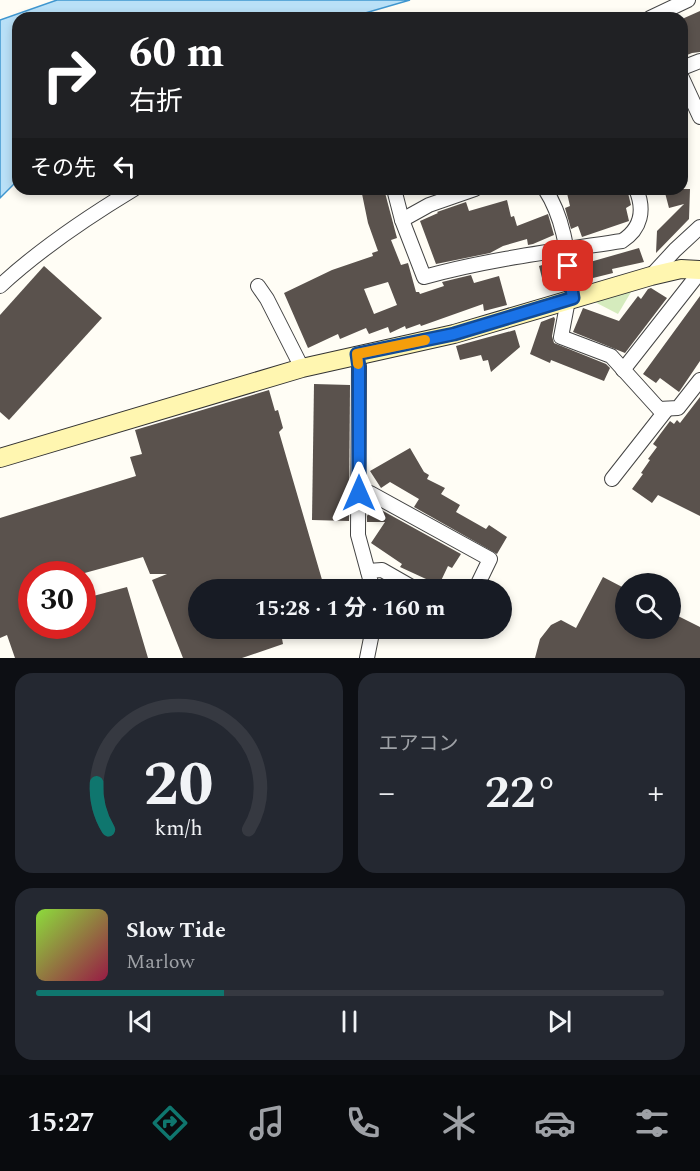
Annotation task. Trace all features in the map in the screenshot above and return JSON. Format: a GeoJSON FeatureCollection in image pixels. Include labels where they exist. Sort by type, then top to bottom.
{"type":"FeatureCollection","features":[{"type":"Feature","properties":{"kind":"street"},"geometry":{"type":"LineString","coordinates":[[663,12],[688,0]]}},
{"type":"Feature","properties":{"kind":"street"},"geometry":{"type":"LineString","coordinates":[[688,91],[700,117]]}},
{"type":"Feature","properties":{"kind":"street"},"geometry":{"type":"LineString","coordinates":[[0,286],[83,219],[124,195]]}},
{"type":"Feature","properties":{"kind":"street"},"geometry":{"type":"LineString","coordinates":[[396,195],[402,220],[424,278],[462,267],[622,241],[631,235],[638,224],[642,212],[638,195]]}},
{"type":"Feature","properties":{"kind":"street"},"geometry":{"type":"LineString","coordinates":[[402,220],[429,205],[457,195]]}},
{"type":"Feature","properties":{"kind":"street"},"geometry":{"type":"LineString","coordinates":[[549,195],[562,222],[566,250],[570,299],[561,338],[611,356],[659,409],[678,408],[700,380]]}},
{"type":"Feature","properties":{"kind":"street"},"geometry":{"type":"LineString","coordinates":[[651,276],[700,227]]}},
{"type":"Feature","properties":{"kind":"street"},"geometry":{"type":"LineString","coordinates":[[0,458],[302,368],[454,334],[651,276],[681,269],[700,271]]}},
{"type":"Feature","properties":{"kind":"street"},"geometry":{"type":"LineString","coordinates":[[623,370],[700,271]]}},
{"type":"Feature","properties":{"kind":"street"},"geometry":{"type":"LineString","coordinates":[[258,286],[302,368]]}},
{"type":"Feature","properties":{"kind":"street"},"geometry":{"type":"LineString","coordinates":[[357,354],[359,367],[358,535],[370,579]]}},
{"type":"Feature","properties":{"kind":"street"},"geometry":{"type":"LineString","coordinates":[[612,479],[667,409]]}},
{"type":"Feature","properties":{"kind":"street"},"geometry":{"type":"LineString","coordinates":[[359,493],[370,493],[490,559],[480,579]]}},
{"type":"Feature","properties":{"kind":"street"},"geometry":{"type":"LineString","coordinates":[[368,571],[382,570],[398,579]]}},
{"type":"Feature","properties":{"kind":"street"},"geometry":{"type":"LineString","coordinates":[[367,658],[371,639]]}},
{"type":"Feature","properties":{"kind":"green space"},"geometry":{"type":"Polygon","coordinates":[[[634,287],[618,314],[591,300],[634,287]]]}},
{"type":"Feature","properties":{"kind":"water"},"geometry":{"type":"Polygon","coordinates":[[[57,0],[410,0],[369,12],[23,12],[57,0]]]}},
{"type":"Feature","properties":{"kind":"water"},"geometry":{"type":"Polygon","coordinates":[[[12,16],[12,186],[0,198],[0,20],[12,16]]]}},
{"type":"Feature","properties":{"kind":"building"},"geometry":{"type":"Polygon","coordinates":[[[700,11],[700,52],[688,55],[688,16],[700,11]]]}},
{"type":"Feature","properties":{"kind":"building"},"geometry":{"type":"Polygon","coordinates":[[[688,189],[690,189],[689,219],[656,253],[657,231],[684,204],[669,208],[666,195],[688,195],[688,189]]]}},
{"type":"Feature","properties":{"kind":"building"},"geometry":{"type":"Polygon","coordinates":[[[362,195],[386,195],[397,238],[391,240],[401,265],[408,263],[416,292],[420,294],[444,286],[442,282],[471,275],[474,283],[499,276],[507,305],[484,311],[483,304],[421,326],[420,324],[406,329],[405,326],[390,333],[388,327],[369,334],[366,328],[340,339],[338,334],[308,348],[284,293],[332,270],[373,256],[372,253],[378,251],[368,223],[362,195]],[[388,282],[364,289],[374,314],[397,305],[388,282]]]}},
{"type":"Feature","properties":{"kind":"building"},"geometry":{"type":"Polygon","coordinates":[[[567,195],[628,195],[631,205],[626,208],[629,221],[582,237],[578,226],[571,229],[565,208],[570,206],[567,195]]]}},
{"type":"Feature","properties":{"kind":"building"},"geometry":{"type":"Polygon","coordinates":[[[507,200],[511,217],[514,216],[517,226],[548,214],[554,235],[533,244],[528,245],[527,239],[503,246],[490,253],[436,264],[420,221],[437,212],[466,202],[469,211],[507,200]]]}},
{"type":"Feature","properties":{"kind":"building"},"geometry":{"type":"Polygon","coordinates":[[[639,248],[644,262],[612,269],[613,273],[593,278],[592,274],[586,275],[583,264],[639,248]]]}},
{"type":"Feature","properties":{"kind":"building"},"geometry":{"type":"Polygon","coordinates":[[[555,261],[561,282],[544,286],[539,266],[555,261]]]}},
{"type":"Feature","properties":{"kind":"building"},"geometry":{"type":"Polygon","coordinates":[[[44,266],[102,318],[9,420],[0,412],[0,315],[44,266]]]}},
{"type":"Feature","properties":{"kind":"building"},"geometry":{"type":"Polygon","coordinates":[[[651,288],[667,298],[625,353],[573,332],[583,308],[619,321],[638,296],[641,299],[651,288]]]}},
{"type":"Feature","properties":{"kind":"building"},"geometry":{"type":"Polygon","coordinates":[[[700,296],[700,361],[679,392],[660,378],[656,383],[643,374],[700,296]]]}},
{"type":"Feature","properties":{"kind":"building"},"geometry":{"type":"Polygon","coordinates":[[[554,317],[552,336],[554,343],[606,364],[610,368],[604,381],[530,354],[541,322],[554,317]]]}},
{"type":"Feature","properties":{"kind":"building"},"geometry":{"type":"Polygon","coordinates":[[[515,330],[520,347],[491,372],[488,360],[483,361],[481,355],[460,360],[456,346],[515,330]]]}},
{"type":"Feature","properties":{"kind":"building"},"geometry":{"type":"Polygon","coordinates":[[[314,384],[350,385],[349,521],[312,520],[314,384]]]}},
{"type":"Feature","properties":{"kind":"building"},"geometry":{"type":"Polygon","coordinates":[[[269,390],[275,411],[278,410],[283,428],[279,432],[322,579],[188,579],[188,639],[282,639],[283,644],[242,658],[183,658],[152,580],[167,574],[150,574],[143,557],[96,570],[96,561],[18,561],[18,639],[96,639],[96,595],[127,587],[148,658],[15,658],[7,635],[0,638],[0,518],[136,476],[130,457],[142,454],[135,430],[269,390]]]}},
{"type":"Feature","properties":{"kind":"building"},"geometry":{"type":"Polygon","coordinates":[[[700,397],[700,516],[658,495],[652,503],[632,489],[657,447],[653,444],[661,433],[670,421],[674,424],[677,420],[680,423],[700,397]]]}},
{"type":"Feature","properties":{"kind":"building"},"geometry":{"type":"Polygon","coordinates":[[[410,448],[424,472],[429,475],[427,479],[445,488],[441,494],[460,505],[456,512],[486,529],[489,525],[507,537],[497,554],[414,507],[419,499],[390,482],[381,488],[370,471],[410,448]]]}},
{"type":"Feature","properties":{"kind":"building"},"geometry":{"type":"Polygon","coordinates":[[[374,506],[461,554],[452,568],[448,566],[442,579],[426,579],[400,567],[402,564],[371,543],[385,522],[367,522],[367,516],[374,506]]]}},
{"type":"Feature","properties":{"kind":"building"},"geometry":{"type":"Polygon","coordinates":[[[603,577],[615,583],[615,639],[681,639],[681,618],[700,627],[700,658],[535,658],[540,639],[551,625],[561,620],[576,628],[603,577]]]}},
{"type":"Feature","properties":{"kind":"slow traffic"},"geometry":{"type":"LineString","coordinates":[[358,364],[357,354],[425,340]]}},
{"type":"Feature","properties":{"kind":"route"},"geometry":{"type":"LineString","coordinates":[[359,493],[359,367],[357,354],[454,334],[573,298],[568,266]]}}]}
